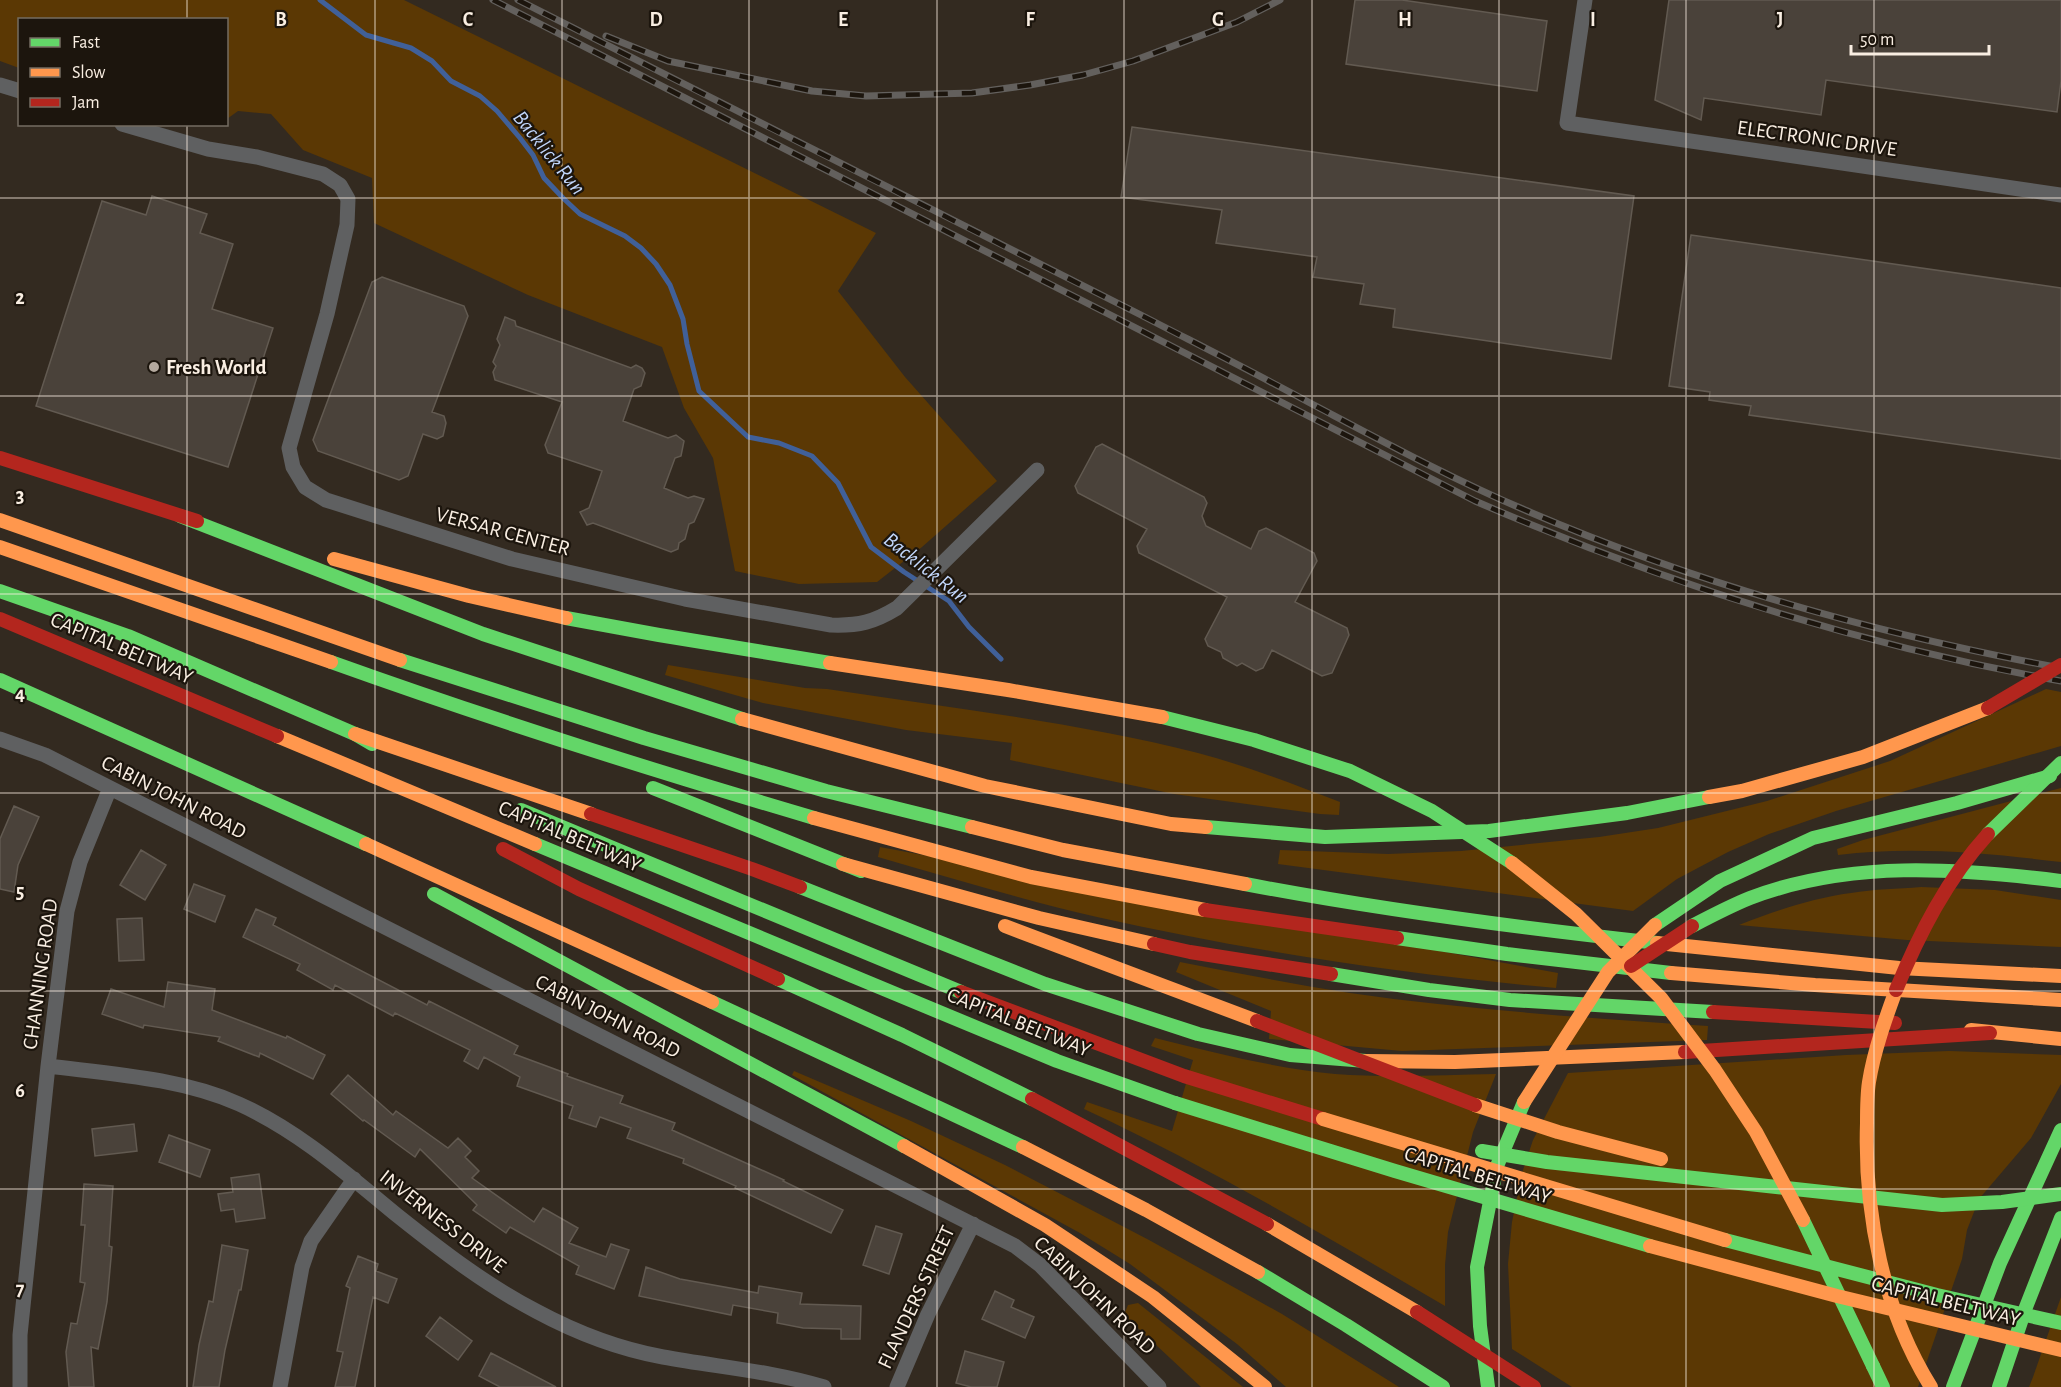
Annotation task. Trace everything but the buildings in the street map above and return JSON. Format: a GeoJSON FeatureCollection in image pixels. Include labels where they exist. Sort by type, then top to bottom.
{"type":"FeatureCollection","features":[{"type":"Feature","properties":{"kind":"highway"},"geometry":{"type":"LineString","coordinates":[[0,458],[180,516],[488,601],[690,641],[1008,690],[1146,714],[1254,740],[1350,771],[1432,810],[1506,858],[1576,914],[1661,998],[1756,1132],[1818,1248],[1882,1387]]}},
{"type":"Feature","properties":{"kind":"highway"},"geometry":{"type":"LineString","coordinates":[[180,516],[483,634],[719,712],[984,786],[1171,824],[1325,837],[1490,831],[1627,813],[1742,790],[1863,757],[1988,708],[2061,665]]}},
{"type":"Feature","properties":{"kind":"highway"},"geometry":{"type":"LineString","coordinates":[[0,520],[385,655],[644,738],[826,791],[1063,850],[1301,895],[1573,934],[1899,969],[2061,976]]}},
{"type":"Feature","properties":{"kind":"highway"},"geometry":{"type":"LineString","coordinates":[[0,547],[277,642],[459,708],[698,784],[1030,877],[1212,911],[1508,954],[1671,973],[2061,1000]]}},
{"type":"Feature","properties":{"kind":"highway"},"geometry":{"type":"LineString","coordinates":[[0,591],[128,636],[355,734],[752,869],[1056,988],[1198,1034],[1290,1055],[1381,1062],[1599,1057],[1990,1033]]}},
{"type":"Feature","properties":{"kind":"highway","name":"CAPITAL BELTWAY"},"geometry":{"type":"LineString","coordinates":[[0,619],[334,761],[1035,1052],[1175,1103],[1335,1154],[1614,1237],[1926,1318],[2061,1350]]}},
{"type":"Feature","properties":{"kind":"highway"},"geometry":{"type":"LineString","coordinates":[[0,680],[203,768],[854,1066],[1043,1157],[1251,1268],[1340,1321],[1439,1385]]}},
{"type":"Feature","properties":{"kind":"highway"},"geometry":{"type":"LineString","coordinates":[[459,708],[612,771]]}},
{"type":"Feature","properties":{"kind":"highway"},"geometry":{"type":"LineString","coordinates":[[355,734],[403,760],[457,783]]}},
{"type":"Feature","properties":{"kind":"highway"},"geometry":{"type":"LineString","coordinates":[[334,761],[466,830]]}},
{"type":"Feature","properties":{"kind":"highway"},"geometry":{"type":"LineString","coordinates":[[1931,1387],[1910,1347],[1889,1293],[1874,1226],[1865,1159],[1869,1082],[1888,1010],[1910,955],[1937,904],[1972,853],[1999,821],[2061,763]]}},
{"type":"Feature","properties":{"kind":"highway"},"geometry":{"type":"LineString","coordinates":[[203,768],[392,871]]}},
{"type":"Feature","properties":{"kind":"highway"},"geometry":{"type":"LineString","coordinates":[[1488,1387],[1480,1326],[1477,1267],[1497,1166],[1524,1102],[1608,972],[1655,925],[1720,881],[1813,838],[1957,803],[2061,773]]}},
{"type":"Feature","properties":{"kind":"highway"},"geometry":{"type":"LineString","coordinates":[[645,784],[843,864],[1257,1021],[1384,1072],[1542,1127],[1638,1154],[1780,1186]]}},
{"type":"Feature","properties":{"kind":"highway"},"geometry":{"type":"LineString","coordinates":[[511,806],[880,961],[1187,1077],[1707,1235],[1937,1295],[2061,1323]]}},
{"type":"Feature","properties":{"kind":"highway"},"geometry":{"type":"LineString","coordinates":[[487,841],[579,889],[891,1030],[1043,1105],[1248,1213],[1417,1312],[1534,1387]]}},
{"type":"Feature","properties":{"kind":"highway"},"geometry":{"type":"LineString","coordinates":[[843,864],[1039,918],[1190,952],[1429,990],[1510,1000],[1955,1027],[1990,1033],[2061,1039]]}},
{"type":"Feature","properties":{"kind":"highway"},"geometry":{"type":"LineString","coordinates":[[1564,1038],[1626,969],[1692,926],[1750,898],[1830,876],[1925,868],[1976,870],[2061,881]]}},
{"type":"Feature","properties":{"kind":"highway"},"geometry":{"type":"LineString","coordinates":[[423,888],[918,1154],[1045,1225],[1153,1297],[1265,1387]]}},
{"type":"Feature","properties":{"kind":"highway"},"geometry":{"type":"LineString","coordinates":[[1323,1119],[1430,1142],[1547,1162],[1942,1205],[2024,1202],[2061,1194]]}},
{"type":"Feature","properties":{"kind":"highway"},"geometry":{"type":"LineString","coordinates":[[1953,1387],[2000,1263],[2061,1130]]}},
{"type":"Feature","properties":{"kind":"highway"},"geometry":{"type":"LineString","coordinates":[[1999,1387],[2026,1307],[2061,1218]]}},
{"type":"Feature","properties":{"kind":"street","name":"ELECTRONIC DRIVE"},"geometry":{"type":"LineString","coordinates":[[1585,0],[1567,123],[2061,195]]}},
{"type":"Feature","properties":{"kind":"street"},"geometry":{"type":"LineString","coordinates":[[0,85],[18,90]]}},
{"type":"Feature","properties":{"kind":"street","name":"VERSAR CENTER"},"geometry":{"type":"LineString","coordinates":[[129,126],[208,149],[257,157],[323,174],[340,185],[348,199],[347,225],[327,314],[289,448],[293,467],[305,487],[326,500],[512,559],[685,599],[820,623],[855,626],[879,619],[897,608],[1037,470]]}},
{"type":"Feature","properties":{"kind":"street","name":"CABIN JOHN ROAD"},"geometry":{"type":"LineString","coordinates":[[0,739],[45,755],[1015,1246],[1040,1265],[1159,1387]]}},
{"type":"Feature","properties":{"kind":"street","name":"CHANNING ROAD"},"geometry":{"type":"LineString","coordinates":[[20,1387],[20,1335],[48,1066],[68,911],[80,862],[110,788]]}},
{"type":"Feature","properties":{"kind":"street","name":"INVERNESS DRIVE"},"geometry":{"type":"LineString","coordinates":[[48,1066],[155,1080],[203,1091],[238,1104],[274,1122],[306,1142],[453,1259],[495,1289],[585,1334],[662,1357],[761,1372],[824,1387]]}},
{"type":"Feature","properties":{"kind":"street"},"geometry":{"type":"LineString","coordinates":[[280,1387],[302,1267],[311,1241],[354,1179]]}},
{"type":"Feature","properties":{"kind":"street","name":"FLANDERS STREET"},"geometry":{"type":"LineString","coordinates":[[897,1387],[928,1314],[973,1224]]}},
{"type":"Feature","properties":{"kind":"shaded area"},"geometry":{"type":"Polygon","coordinates":[[[0,0],[404,0],[876,233],[838,291],[905,377],[997,481],[922,547],[877,582],[799,584],[735,571],[713,458],[684,408],[662,347],[528,295],[374,223],[372,178],[303,150],[271,114],[238,111],[228,118],[228,18],[18,18],[18,68],[0,61],[0,0]]]}},
{"type":"Feature","properties":{"kind":"shaded area"},"geometry":{"type":"Polygon","coordinates":[[[668,665],[805,688],[827,689],[1013,716],[1152,742],[1234,764],[1340,802],[1339,815],[1174,794],[1010,760],[1012,743],[906,730],[763,703],[665,675],[668,665]]]}},
{"type":"Feature","properties":{"kind":"shaded area"},"geometry":{"type":"Polygon","coordinates":[[[2046,689],[2061,692],[2061,746],[1836,811],[1769,834],[1728,852],[1677,879],[1633,911],[1278,864],[1280,850],[1388,854],[1461,851],[1599,837],[1658,828],[1767,801],[1890,761],[2046,689]]]}},
{"type":"Feature","properties":{"kind":"shaded area"},"geometry":{"type":"Polygon","coordinates":[[[2061,788],[2061,862],[1922,851],[1838,855],[1837,849],[1863,840],[2061,788]]]}},
{"type":"Feature","properties":{"kind":"shaded area"},"geometry":{"type":"Polygon","coordinates":[[[880,847],[1558,973],[1556,988],[1440,976],[1325,960],[1154,929],[1042,903],[878,857],[880,847]]]}},
{"type":"Feature","properties":{"kind":"shaded area"},"geometry":{"type":"Polygon","coordinates":[[[1921,887],[1995,890],[2061,900],[2061,947],[1907,940],[1739,925],[1780,910],[1837,895],[1921,887]]]}},
{"type":"Feature","properties":{"kind":"shaded area"},"geometry":{"type":"Polygon","coordinates":[[[1180,962],[1307,986],[1395,999],[1529,1013],[1708,1026],[1707,1040],[1402,1051],[1269,1039],[1271,1011],[1176,972],[1180,962]]]}},
{"type":"Feature","properties":{"kind":"shaded area"},"geometry":{"type":"Polygon","coordinates":[[[1155,1038],[1267,1064],[1335,1074],[1395,1076],[1496,1074],[1473,1132],[1448,1232],[1445,1306],[1222,1179],[1084,1109],[1087,1102],[1172,1131],[1193,1060],[1151,1046],[1155,1038]]]}},
{"type":"Feature","properties":{"kind":"shaded area"},"geometry":{"type":"Polygon","coordinates":[[[1949,1051],[2061,1055],[2061,1084],[2031,1138],[1979,1199],[1967,1230],[1962,1259],[1918,1387],[1572,1387],[1512,1349],[1508,1264],[1512,1222],[1522,1173],[1533,1140],[1568,1073],[1846,1055],[1949,1051]]]}},
{"type":"Feature","properties":{"kind":"shaded area"},"geometry":{"type":"Polygon","coordinates":[[[794,1071],[911,1121],[1005,1165],[1149,1240],[1282,1314],[1399,1387],[1286,1387],[1237,1344],[1130,1264],[1080,1233],[792,1075],[794,1071]]]}},
{"type":"Feature","properties":{"kind":"shaded area"},"geometry":{"type":"Polygon","coordinates":[[[2061,1297],[2061,1387],[2029,1387],[2033,1377],[2061,1297]]]}},
{"type":"Feature","properties":{"kind":"shaded area"},"geometry":{"type":"Polygon","coordinates":[[[1138,1303],[1243,1387],[1201,1387],[1124,1315],[1128,1305],[1138,1303]]]}},
{"type":"Feature","properties":{"kind":"waterway","name":"Backlick Run"},"geometry":{"type":"LineString","coordinates":[[320,0],[366,35],[411,48],[432,61],[451,81],[480,96],[497,111],[520,138],[533,155],[544,178],[564,199],[580,214],[625,236],[641,248],[656,264],[670,285],[683,319],[699,391],[748,437],[779,443],[812,456],[838,483],[871,547],[949,601],[969,627],[1001,659]]}},
{"type":"Feature","properties":{"kind":"railway"},"geometry":{"type":"LineString","coordinates":[[493,0],[1475,501],[1618,559],[1763,608],[1910,649],[2061,681]]}},
{"type":"Feature","properties":{"kind":"railway"},"geometry":{"type":"LineString","coordinates":[[518,0],[1139,314],[1417,459],[1525,510],[1655,561],[1789,604],[1856,623],[2061,668]]}},
{"type":"Feature","properties":{"kind":"railway"},"geometry":{"type":"LineString","coordinates":[[606,36],[668,61],[812,91],[866,96],[972,93],[1083,75],[1133,61],[1237,22],[1280,0]]}},
{"type":"Feature","properties":{"kind":"traffic: fast"},"geometry":{"type":"LineString","coordinates":[[180,516],[483,634],[742,719]]}},
{"type":"Feature","properties":{"kind":"traffic: fast"},"geometry":{"type":"LineString","coordinates":[[0,591],[128,636],[355,734],[372,744]]}},
{"type":"Feature","properties":{"kind":"traffic: fast"},"geometry":{"type":"LineString","coordinates":[[566,618],[830,663]]}},
{"type":"Feature","properties":{"kind":"traffic: fast"},"geometry":{"type":"LineString","coordinates":[[400,660],[644,738],[826,791],[972,827]]}},
{"type":"Feature","properties":{"kind":"traffic: fast"},"geometry":{"type":"LineString","coordinates":[[331,662],[571,743],[814,818]]}},
{"type":"Feature","properties":{"kind":"traffic: fast"},"geometry":{"type":"LineString","coordinates":[[0,680],[366,844]]}},
{"type":"Feature","properties":{"kind":"traffic: fast"},"geometry":{"type":"LineString","coordinates":[[1162,717],[1254,740],[1350,771],[1432,811],[1512,863]]}},
{"type":"Feature","properties":{"kind":"traffic: fast"},"geometry":{"type":"LineString","coordinates":[[1988,834],[2061,763]]}},
{"type":"Feature","properties":{"kind":"traffic: fast"},"geometry":{"type":"LineString","coordinates":[[1655,925],[1720,881],[1813,838],[1957,803],[2050,776]]}},
{"type":"Feature","properties":{"kind":"traffic: fast"},"geometry":{"type":"LineString","coordinates":[[653,788],[861,871]]}},
{"type":"Feature","properties":{"kind":"traffic: fast"},"geometry":{"type":"LineString","coordinates":[[1206,827],[1325,837],[1489,831],[1627,813],[1709,797]]}},
{"type":"Feature","properties":{"kind":"traffic: fast"},"geometry":{"type":"LineString","coordinates":[[521,810],[961,992]]}},
{"type":"Feature","properties":{"kind":"traffic: fast"},"geometry":{"type":"LineString","coordinates":[[535,844],[1057,1061],[1175,1103]]}},
{"type":"Feature","properties":{"kind":"traffic: fast"},"geometry":{"type":"LineString","coordinates":[[1692,926],[1750,898],[1788,886],[1826,877],[1865,872],[1943,871],[2061,881]]}},
{"type":"Feature","properties":{"kind":"traffic: fast"},"geometry":{"type":"LineString","coordinates":[[1245,884],[1451,918],[1657,943]]}},
{"type":"Feature","properties":{"kind":"traffic: fast"},"geometry":{"type":"LineString","coordinates":[[800,887],[1045,984],[1198,1034],[1290,1055],[1366,1061]]}},
{"type":"Feature","properties":{"kind":"traffic: fast"},"geometry":{"type":"LineString","coordinates":[[434,894],[904,1146]]}},
{"type":"Feature","properties":{"kind":"traffic: fast"},"geometry":{"type":"LineString","coordinates":[[1397,938],[1507,954],[1671,973]]}},
{"type":"Feature","properties":{"kind":"traffic: fast"},"geometry":{"type":"LineString","coordinates":[[1331,974],[1510,1000],[1713,1012]]}},
{"type":"Feature","properties":{"kind":"traffic: fast"},"geometry":{"type":"LineString","coordinates":[[778,979],[902,1035],[1032,1099]]}},
{"type":"Feature","properties":{"kind":"traffic: fast"},"geometry":{"type":"LineString","coordinates":[[712,1002],[1023,1147]]}},
{"type":"Feature","properties":{"kind":"traffic: fast"},"geometry":{"type":"LineString","coordinates":[[1488,1387],[1480,1326],[1477,1267],[1497,1166],[1524,1102]]}},
{"type":"Feature","properties":{"kind":"traffic: fast"},"geometry":{"type":"LineString","coordinates":[[1175,1103],[1650,1246]]}},
{"type":"Feature","properties":{"kind":"traffic: fast"},"geometry":{"type":"LineString","coordinates":[[1953,1387],[2000,1263],[2061,1130]]}},
{"type":"Feature","properties":{"kind":"traffic: fast"},"geometry":{"type":"LineString","coordinates":[[1482,1151],[1547,1162],[1942,1205],[2002,1202],[2061,1194]]}},
{"type":"Feature","properties":{"kind":"traffic: fast"},"geometry":{"type":"LineString","coordinates":[[1999,1387],[2026,1307],[2061,1218]]}},
{"type":"Feature","properties":{"kind":"traffic: fast"},"geometry":{"type":"LineString","coordinates":[[1803,1220],[1873,1366]]}},
{"type":"Feature","properties":{"kind":"traffic: fast"},"geometry":{"type":"LineString","coordinates":[[1725,1240],[1937,1295],[2061,1323]]}},
{"type":"Feature","properties":{"kind":"traffic: fast"},"geometry":{"type":"LineString","coordinates":[[1258,1272],[1443,1387]]}},
{"type":"Feature","properties":{"kind":"traffic: fast"},"geometry":{"type":"LineString","coordinates":[[1873,1366],[1883,1387]]}},
{"type":"Feature","properties":{"kind":"traffic: slow"},"geometry":{"type":"LineString","coordinates":[[0,520],[400,660]]}},
{"type":"Feature","properties":{"kind":"traffic: slow"},"geometry":{"type":"LineString","coordinates":[[0,547],[331,662]]}},
{"type":"Feature","properties":{"kind":"traffic: slow"},"geometry":{"type":"LineString","coordinates":[[334,559],[469,596],[566,618]]}},
{"type":"Feature","properties":{"kind":"traffic: slow"},"geometry":{"type":"LineString","coordinates":[[830,663],[1008,690],[1162,717]]}},
{"type":"Feature","properties":{"kind":"traffic: slow"},"geometry":{"type":"LineString","coordinates":[[1709,797],[1742,791],[1863,757],[1988,708]]}},
{"type":"Feature","properties":{"kind":"traffic: slow"},"geometry":{"type":"LineString","coordinates":[[742,719],[985,786],[1171,824],[1206,827]]}},
{"type":"Feature","properties":{"kind":"traffic: slow"},"geometry":{"type":"LineString","coordinates":[[355,734],[591,814]]}},
{"type":"Feature","properties":{"kind":"traffic: slow"},"geometry":{"type":"LineString","coordinates":[[277,736],[535,844]]}},
{"type":"Feature","properties":{"kind":"traffic: slow"},"geometry":{"type":"LineString","coordinates":[[814,818],[1031,877],[1205,910]]}},
{"type":"Feature","properties":{"kind":"traffic: slow"},"geometry":{"type":"LineString","coordinates":[[972,827],[1063,850],[1245,884]]}},
{"type":"Feature","properties":{"kind":"traffic: slow"},"geometry":{"type":"LineString","coordinates":[[366,844],[712,1002]]}},
{"type":"Feature","properties":{"kind":"traffic: slow"},"geometry":{"type":"LineString","coordinates":[[1512,863],[1576,914],[1661,998],[1715,1070],[1756,1132],[1803,1220]]}},
{"type":"Feature","properties":{"kind":"traffic: slow"},"geometry":{"type":"LineString","coordinates":[[843,864],[1039,918],[1154,944]]}},
{"type":"Feature","properties":{"kind":"traffic: slow"},"geometry":{"type":"LineString","coordinates":[[1524,1102],[1608,972],[1655,925]]}},
{"type":"Feature","properties":{"kind":"traffic: slow"},"geometry":{"type":"LineString","coordinates":[[1005,926],[1257,1021]]}},
{"type":"Feature","properties":{"kind":"traffic: slow"},"geometry":{"type":"LineString","coordinates":[[1657,943],[1899,968],[2061,976]]}},
{"type":"Feature","properties":{"kind":"traffic: slow"},"geometry":{"type":"LineString","coordinates":[[1671,973],[1815,985],[2061,1000]]}},
{"type":"Feature","properties":{"kind":"traffic: slow"},"geometry":{"type":"LineString","coordinates":[[1896,990],[1877,1047],[1869,1082],[1867,1103],[1869,1191],[1873,1226],[1889,1293],[1900,1326],[1931,1387]]}},
{"type":"Feature","properties":{"kind":"traffic: slow"},"geometry":{"type":"LineString","coordinates":[[1971,1030],[2061,1039]]}},
{"type":"Feature","properties":{"kind":"traffic: slow"},"geometry":{"type":"LineString","coordinates":[[1366,1061],[1455,1062],[1685,1052]]}},
{"type":"Feature","properties":{"kind":"traffic: slow"},"geometry":{"type":"LineString","coordinates":[[1475,1105],[1558,1132],[1661,1159]]}},
{"type":"Feature","properties":{"kind":"traffic: slow"},"geometry":{"type":"LineString","coordinates":[[1323,1119],[1725,1240]]}},
{"type":"Feature","properties":{"kind":"traffic: slow"},"geometry":{"type":"LineString","coordinates":[[904,1146],[1045,1225],[1153,1297],[1265,1387]]}},
{"type":"Feature","properties":{"kind":"traffic: slow"},"geometry":{"type":"LineString","coordinates":[[1023,1147],[1146,1210],[1258,1272]]}},
{"type":"Feature","properties":{"kind":"traffic: slow"},"geometry":{"type":"LineString","coordinates":[[1267,1224],[1417,1312]]}},
{"type":"Feature","properties":{"kind":"traffic: slow"},"geometry":{"type":"LineString","coordinates":[[1650,1246],[1837,1296],[2061,1350]]}},
{"type":"Feature","properties":{"kind":"traffic: jam"},"geometry":{"type":"LineString","coordinates":[[0,458],[197,521]]}},
{"type":"Feature","properties":{"kind":"traffic: jam"},"geometry":{"type":"LineString","coordinates":[[0,619],[277,736]]}},
{"type":"Feature","properties":{"kind":"traffic: jam"},"geometry":{"type":"LineString","coordinates":[[1988,708],[2061,665]]}},
{"type":"Feature","properties":{"kind":"traffic: jam"},"geometry":{"type":"LineString","coordinates":[[591,814],[800,887]]}},
{"type":"Feature","properties":{"kind":"traffic: jam"},"geometry":{"type":"LineString","coordinates":[[1896,990],[1935,908],[1960,869],[1988,834]]}},
{"type":"Feature","properties":{"kind":"traffic: jam"},"geometry":{"type":"LineString","coordinates":[[503,849],[579,889],[778,979]]}},
{"type":"Feature","properties":{"kind":"traffic: jam"},"geometry":{"type":"LineString","coordinates":[[1205,910],[1397,938]]}},
{"type":"Feature","properties":{"kind":"traffic: jam"},"geometry":{"type":"LineString","coordinates":[[1631,966],[1692,926]]}},
{"type":"Feature","properties":{"kind":"traffic: jam"},"geometry":{"type":"LineString","coordinates":[[1154,944],[1190,952],[1331,974]]}},
{"type":"Feature","properties":{"kind":"traffic: jam"},"geometry":{"type":"LineString","coordinates":[[961,992],[1184,1076],[1323,1119]]}},
{"type":"Feature","properties":{"kind":"traffic: jam"},"geometry":{"type":"LineString","coordinates":[[1713,1012],[1895,1023]]}},
{"type":"Feature","properties":{"kind":"traffic: jam"},"geometry":{"type":"LineString","coordinates":[[1257,1021],[1475,1105]]}},
{"type":"Feature","properties":{"kind":"traffic: jam"},"geometry":{"type":"LineString","coordinates":[[1685,1052],[1990,1033]]}},
{"type":"Feature","properties":{"kind":"traffic: jam"},"geometry":{"type":"LineString","coordinates":[[1032,1099],[1267,1224]]}},
{"type":"Feature","properties":{"kind":"traffic: jam"},"geometry":{"type":"LineString","coordinates":[[1417,1312],[1534,1387]]}},
{"type":"Feature","properties":{"kind":"place","name":"Fresh World"},"geometry":{"type":"Point","coordinates":[154,367]}}]}
